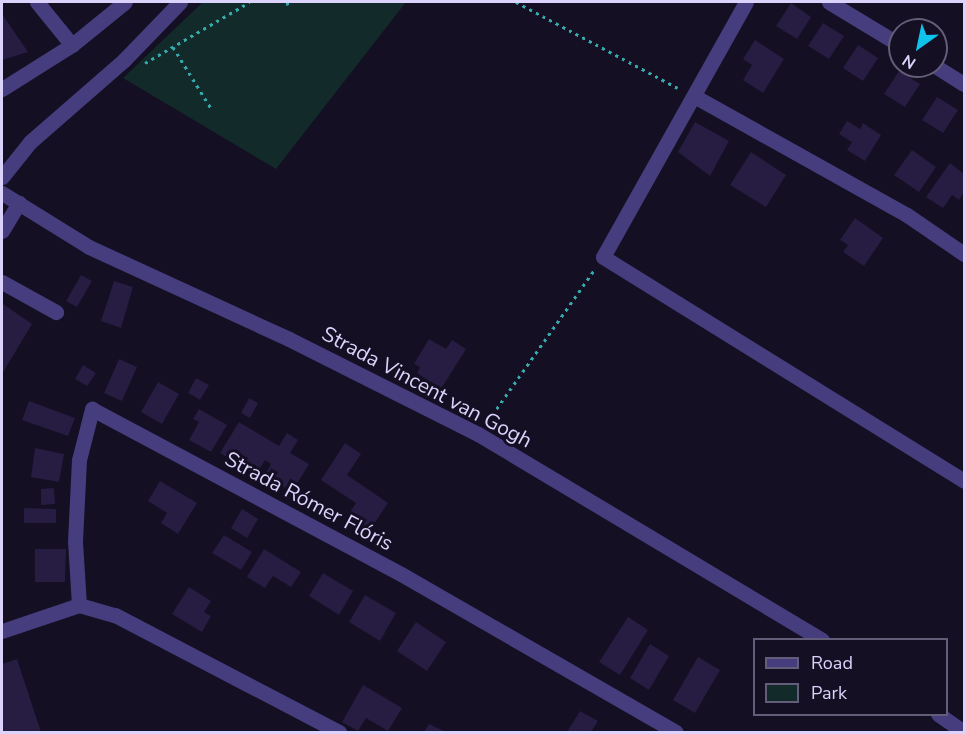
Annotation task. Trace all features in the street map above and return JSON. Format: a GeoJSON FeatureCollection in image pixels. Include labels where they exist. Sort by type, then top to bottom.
{"type":"FeatureCollection","features":[{"type":"Feature","properties":{"kind":"street"},"geometry":{"type":"LineString","coordinates":[[37,2],[72,45]]}},
{"type":"Feature","properties":{"kind":"street"},"geometry":{"type":"LineString","coordinates":[[2,89],[72,45],[125,2]]}},
{"type":"Feature","properties":{"kind":"street"},"geometry":{"type":"LineString","coordinates":[[2,177],[30,142],[124,60],[180,2]]}},
{"type":"Feature","properties":{"kind":"street"},"geometry":{"type":"LineString","coordinates":[[746,2],[603,257],[964,481]]}},
{"type":"Feature","properties":{"kind":"street"},"geometry":{"type":"LineString","coordinates":[[829,2],[888,38]]}},
{"type":"Feature","properties":{"kind":"street"},"geometry":{"type":"LineString","coordinates":[[948,74],[964,84]]}},
{"type":"Feature","properties":{"kind":"street"},"geometry":{"type":"LineString","coordinates":[[694,96],[907,215],[964,254]]}},
{"type":"Feature","properties":{"kind":"street","name":"Strada Vincent van Gogh"},"geometry":{"type":"LineString","coordinates":[[2,193],[89,247],[289,339],[478,434],[820,638]]}},
{"type":"Feature","properties":{"kind":"street"},"geometry":{"type":"LineString","coordinates":[[2,231],[19,203]]}},
{"type":"Feature","properties":{"kind":"street"},"geometry":{"type":"LineString","coordinates":[[2,282],[56,312]]}},
{"type":"Feature","properties":{"kind":"street","name":"Strada Rómer Flóris"},"geometry":{"type":"LineString","coordinates":[[79,605],[75,541],[79,460],[92,409],[401,574],[676,732]]}},
{"type":"Feature","properties":{"kind":"street"},"geometry":{"type":"LineString","coordinates":[[2,631],[79,605],[115,615],[339,732]]}},
{"type":"Feature","properties":{"kind":"street"},"geometry":{"type":"LineString","coordinates":[[941,716],[964,732]]}},
{"type":"Feature","properties":{"kind":"path"},"geometry":{"type":"LineString","coordinates":[[143,64],[249,2]]}},
{"type":"Feature","properties":{"kind":"path"},"geometry":{"type":"LineString","coordinates":[[286,4],[291,2]]}},
{"type":"Feature","properties":{"kind":"path"},"geometry":{"type":"LineString","coordinates":[[516,2],[694,96]]}},
{"type":"Feature","properties":{"kind":"path"},"geometry":{"type":"LineString","coordinates":[[173,47],[212,110]]}},
{"type":"Feature","properties":{"kind":"path"},"geometry":{"type":"LineString","coordinates":[[478,434],[603,257]]}},
{"type":"Feature","properties":{"kind":"green space"},"geometry":{"type":"Polygon","coordinates":[[[203,2],[406,2],[276,169],[123,78],[203,2]]]}},
{"type":"Feature","properties":{"kind":"building"},"geometry":{"type":"Polygon","coordinates":[[[791,3],[811,17],[797,39],[776,26],[791,3]]]}},
{"type":"Feature","properties":{"kind":"building"},"geometry":{"type":"Polygon","coordinates":[[[2,14],[28,52],[2,60],[2,14]]]}},
{"type":"Feature","properties":{"kind":"building"},"geometry":{"type":"Polygon","coordinates":[[[823,23],[844,36],[829,59],[808,46],[823,23]]]}},
{"type":"Feature","properties":{"kind":"building"},"geometry":{"type":"Polygon","coordinates":[[[755,40],[784,59],[763,93],[743,80],[752,65],[743,59],[755,40]]]}},
{"type":"Feature","properties":{"kind":"building"},"geometry":{"type":"Polygon","coordinates":[[[858,45],[878,58],[863,81],[843,68],[858,45]]]}},
{"type":"Feature","properties":{"kind":"building"},"geometry":{"type":"Polygon","coordinates":[[[894,78],[910,78],[920,84],[905,107],[884,94],[894,78]]]}},
{"type":"Feature","properties":{"kind":"building"},"geometry":{"type":"Polygon","coordinates":[[[937,97],[958,110],[943,133],[922,120],[937,97]]]}},
{"type":"Feature","properties":{"kind":"building"},"geometry":{"type":"Polygon","coordinates":[[[847,121],[860,129],[863,123],[881,135],[865,161],[847,150],[852,142],[839,134],[847,121]]]}},
{"type":"Feature","properties":{"kind":"building"},"geometry":{"type":"Polygon","coordinates":[[[695,122],[729,141],[710,176],[678,152],[695,122]]]}},
{"type":"Feature","properties":{"kind":"building"},"geometry":{"type":"Polygon","coordinates":[[[912,150],[936,167],[919,192],[894,175],[912,150]]]}},
{"type":"Feature","properties":{"kind":"building"},"geometry":{"type":"Polygon","coordinates":[[[751,152],[786,175],[766,207],[730,185],[751,152]]]}},
{"type":"Feature","properties":{"kind":"building"},"geometry":{"type":"Polygon","coordinates":[[[950,163],[964,174],[964,192],[959,200],[952,195],[943,208],[926,197],[950,163]]]}},
{"type":"Feature","properties":{"kind":"building"},"geometry":{"type":"Polygon","coordinates":[[[855,218],[883,238],[864,266],[843,252],[848,245],[840,240],[855,218]]]}},
{"type":"Feature","properties":{"kind":"building"},"geometry":{"type":"Polygon","coordinates":[[[81,275],[92,281],[77,307],[66,301],[81,275]]]}},
{"type":"Feature","properties":{"kind":"building"},"geometry":{"type":"Polygon","coordinates":[[[114,281],[133,287],[121,328],[101,321],[114,281]]]}},
{"type":"Feature","properties":{"kind":"building"},"geometry":{"type":"Polygon","coordinates":[[[3,304],[32,324],[2,374],[2,306],[3,304]]]}},
{"type":"Feature","properties":{"kind":"building"},"geometry":{"type":"Polygon","coordinates":[[[429,339],[446,349],[452,340],[466,349],[441,389],[417,373],[420,367],[414,364],[429,339]]]}},
{"type":"Feature","properties":{"kind":"building"},"geometry":{"type":"Polygon","coordinates":[[[119,359],[137,367],[122,401],[104,393],[119,359]]]}},
{"type":"Feature","properties":{"kind":"building"},"geometry":{"type":"Polygon","coordinates":[[[83,365],[96,373],[87,386],[75,379],[83,365]]]}},
{"type":"Feature","properties":{"kind":"building"},"geometry":{"type":"Polygon","coordinates":[[[196,378],[209,385],[200,400],[188,393],[196,378]]]}},
{"type":"Feature","properties":{"kind":"building"},"geometry":{"type":"Polygon","coordinates":[[[158,382],[179,394],[162,424],[141,412],[158,382]]]}},
{"type":"Feature","properties":{"kind":"building"},"geometry":{"type":"Polygon","coordinates":[[[249,398],[258,403],[250,418],[241,413],[249,398]]]}},
{"type":"Feature","properties":{"kind":"building"},"geometry":{"type":"Polygon","coordinates":[[[29,401],[75,418],[68,436],[22,420],[29,401]]]}},
{"type":"Feature","properties":{"kind":"building"},"geometry":{"type":"Polygon","coordinates":[[[199,409],[227,425],[211,452],[189,440],[199,422],[193,419],[199,409]]]}},
{"type":"Feature","properties":{"kind":"building"},"geometry":{"type":"Polygon","coordinates":[[[239,422],[279,446],[287,433],[298,440],[290,453],[309,464],[292,492],[265,475],[271,464],[265,460],[256,475],[220,453],[239,422]]]}},
{"type":"Feature","properties":{"kind":"building"},"geometry":{"type":"Polygon","coordinates":[[[345,443],[361,454],[347,475],[388,503],[368,533],[346,518],[356,503],[321,480],[345,443]]]}},
{"type":"Feature","properties":{"kind":"building"},"geometry":{"type":"Polygon","coordinates":[[[35,448],[64,454],[59,482],[31,477],[35,448]]]}},
{"type":"Feature","properties":{"kind":"building"},"geometry":{"type":"Polygon","coordinates":[[[160,481],[197,503],[178,534],[161,523],[167,513],[148,501],[160,481]]]}},
{"type":"Feature","properties":{"kind":"building"},"geometry":{"type":"Polygon","coordinates":[[[54,488],[55,504],[41,505],[41,489],[54,488]]]}},
{"type":"Feature","properties":{"kind":"building"},"geometry":{"type":"Polygon","coordinates":[[[24,508],[56,509],[56,523],[24,523],[24,508]]]}},
{"type":"Feature","properties":{"kind":"building"},"geometry":{"type":"Polygon","coordinates":[[[242,509],[258,519],[247,538],[231,528],[242,509]]]}},
{"type":"Feature","properties":{"kind":"building"},"geometry":{"type":"Polygon","coordinates":[[[224,535],[252,552],[241,570],[212,553],[224,535]]]}},
{"type":"Feature","properties":{"kind":"building"},"geometry":{"type":"Polygon","coordinates":[[[35,549],[66,549],[65,582],[35,582],[35,549]]]}},
{"type":"Feature","properties":{"kind":"building"},"geometry":{"type":"Polygon","coordinates":[[[264,549],[301,572],[291,587],[273,576],[265,588],[247,577],[264,549]]]}},
{"type":"Feature","properties":{"kind":"building"},"geometry":{"type":"Polygon","coordinates":[[[323,573],[353,591],[339,615],[309,596],[323,573]]]}},
{"type":"Feature","properties":{"kind":"building"},"geometry":{"type":"Polygon","coordinates":[[[189,587],[211,601],[204,612],[211,616],[202,632],[172,614],[189,587]]]}},
{"type":"Feature","properties":{"kind":"building"},"geometry":{"type":"Polygon","coordinates":[[[365,595],[396,613],[380,641],[349,622],[365,595]]]}},
{"type":"Feature","properties":{"kind":"building"},"geometry":{"type":"Polygon","coordinates":[[[628,617],[648,630],[620,675],[599,662],[628,617]]]}},
{"type":"Feature","properties":{"kind":"building"},"geometry":{"type":"Polygon","coordinates":[[[416,622],[446,642],[427,671],[397,651],[416,622]]]}},
{"type":"Feature","properties":{"kind":"building"},"geometry":{"type":"Polygon","coordinates":[[[650,644],[669,656],[649,690],[630,678],[650,644]]]}},
{"type":"Feature","properties":{"kind":"building"},"geometry":{"type":"Polygon","coordinates":[[[698,657],[720,670],[695,713],[673,700],[698,657]]]}},
{"type":"Feature","properties":{"kind":"building"},"geometry":{"type":"Polygon","coordinates":[[[17,659],[41,732],[2,732],[2,664],[17,659]]]}},
{"type":"Feature","properties":{"kind":"building"},"geometry":{"type":"Polygon","coordinates":[[[363,685],[402,708],[388,731],[366,718],[358,731],[342,722],[363,685]]]}},
{"type":"Feature","properties":{"kind":"building"},"geometry":{"type":"Polygon","coordinates":[[[580,711],[598,721],[591,732],[567,732],[580,711]]]}},
{"type":"Feature","properties":{"kind":"building"},"geometry":{"type":"Polygon","coordinates":[[[429,724],[446,732],[424,732],[429,724]]]}}]}
